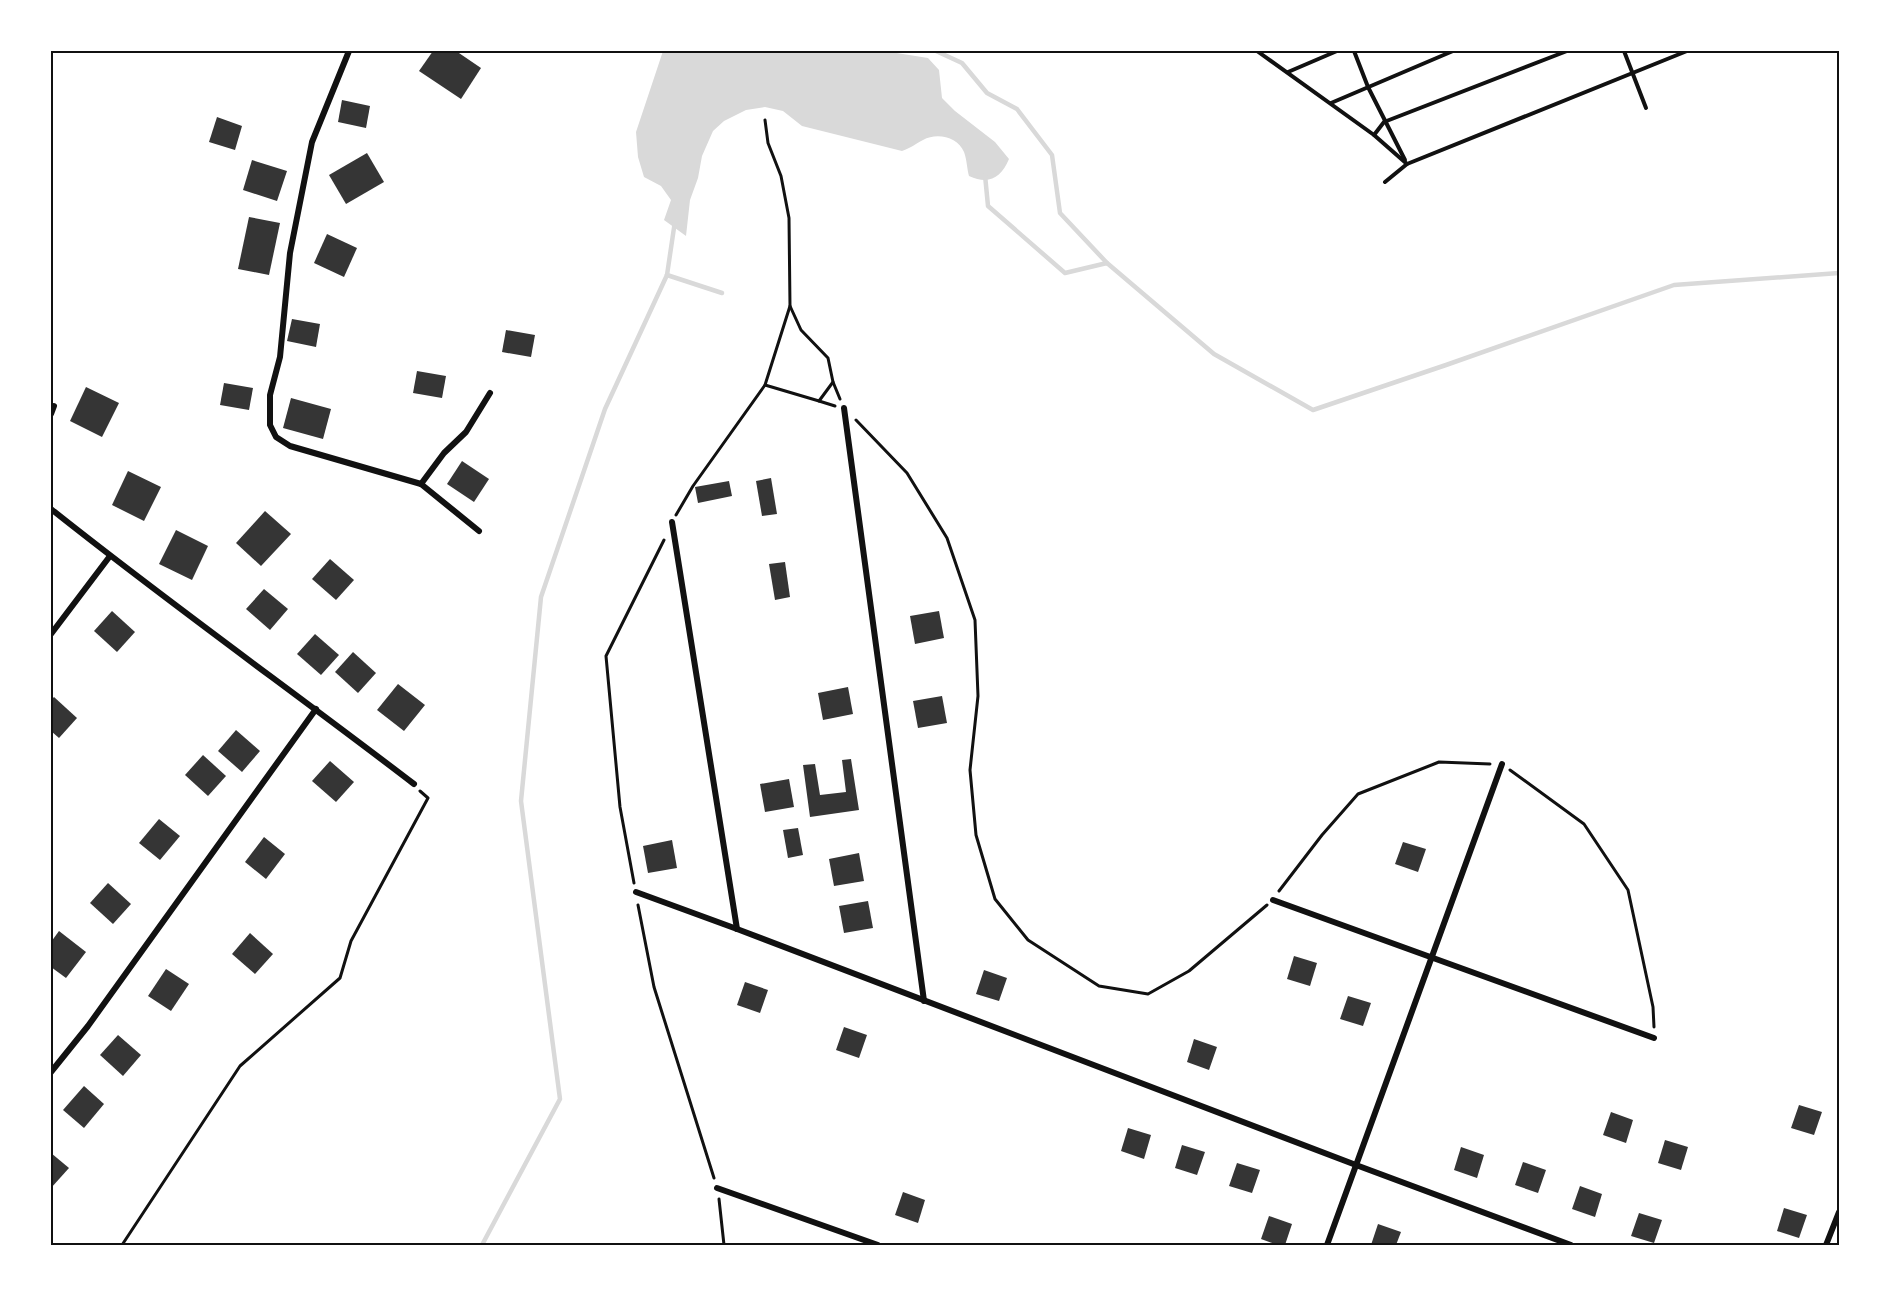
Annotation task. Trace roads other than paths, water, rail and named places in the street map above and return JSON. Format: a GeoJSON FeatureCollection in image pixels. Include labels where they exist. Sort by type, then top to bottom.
{"type":"FeatureCollection","features":[{"type":"Feature","properties":{"kind":"street"},"geometry":{"type":"LineString","coordinates":[[350,51],[312,141],[290,253],[280,357],[270,395],[270,425],[276,437],[290,446],[421,484],[479,531]]}},
{"type":"Feature","properties":{"kind":"street"},"geometry":{"type":"LineString","coordinates":[[421,484],[444,453],[466,432],[490,393]]}},
{"type":"Feature","properties":{"kind":"street"},"geometry":{"type":"LineString","coordinates":[[51,414],[54,406]]}},
{"type":"Feature","properties":{"kind":"street"},"geometry":{"type":"LineString","coordinates":[[844,408],[924,1001]]}},
{"type":"Feature","properties":{"kind":"street"},"geometry":{"type":"LineString","coordinates":[[51,509],[110,556],[414,784]]}},
{"type":"Feature","properties":{"kind":"street"},"geometry":{"type":"LineString","coordinates":[[672,522],[737,929]]}},
{"type":"Feature","properties":{"kind":"street"},"geometry":{"type":"LineString","coordinates":[[51,634],[110,556]]}},
{"type":"Feature","properties":{"kind":"street"},"geometry":{"type":"LineString","coordinates":[[51,1072],[88,1026],[316,709]]}},
{"type":"Feature","properties":{"kind":"street"},"geometry":{"type":"LineString","coordinates":[[1327,1245],[1502,764]]}},
{"type":"Feature","properties":{"kind":"street"},"geometry":{"type":"LineString","coordinates":[[636,892],[1570,1245]]}},
{"type":"Feature","properties":{"kind":"street"},"geometry":{"type":"LineString","coordinates":[[1273,900],[1654,1038]]}},
{"type":"Feature","properties":{"kind":"street"},"geometry":{"type":"LineString","coordinates":[[717,1188],[878,1245]]}},
{"type":"Feature","properties":{"kind":"street"},"geometry":{"type":"LineString","coordinates":[[1826,1245],[1839,1212]]}},
{"type":"Feature","properties":{"kind":"lane"},"geometry":{"type":"LineString","coordinates":[[1257,51],[1374,135],[1407,164]]}},
{"type":"Feature","properties":{"kind":"lane"},"geometry":{"type":"LineString","coordinates":[[1288,72],[1337,51]]}},
{"type":"Feature","properties":{"kind":"lane"},"geometry":{"type":"LineString","coordinates":[[1354,51],[1384,122],[1407,164]]}},
{"type":"Feature","properties":{"kind":"lane"},"geometry":{"type":"LineString","coordinates":[[1331,103],[1453,51]]}},
{"type":"Feature","properties":{"kind":"lane"},"geometry":{"type":"LineString","coordinates":[[1374,135],[1384,122],[1567,51]]}},
{"type":"Feature","properties":{"kind":"lane"},"geometry":{"type":"LineString","coordinates":[[1624,51],[1646,108]]}},
{"type":"Feature","properties":{"kind":"lane"},"geometry":{"type":"LineString","coordinates":[[1385,182],[1407,164],[1687,51]]}},
{"type":"Feature","properties":{"kind":"waterway"},"geometry":{"type":"LineString","coordinates":[[936,51],[962,63],[987,93],[1017,109],[1052,155],[1060,213],[1107,263]]}},
{"type":"Feature","properties":{"kind":"waterway"},"geometry":{"type":"LineString","coordinates":[[985,175],[988,206],[1065,273],[1107,263],[1214,354],[1313,410],[1674,285],[1839,273]]}},
{"type":"Feature","properties":{"kind":"waterway"},"geometry":{"type":"LineString","coordinates":[[482,1245],[560,1099],[521,801],[541,597],[605,409],[667,275],[675,221]]}},
{"type":"Feature","properties":{"kind":"waterway"},"geometry":{"type":"LineString","coordinates":[[667,275],[722,293]]}}]}
